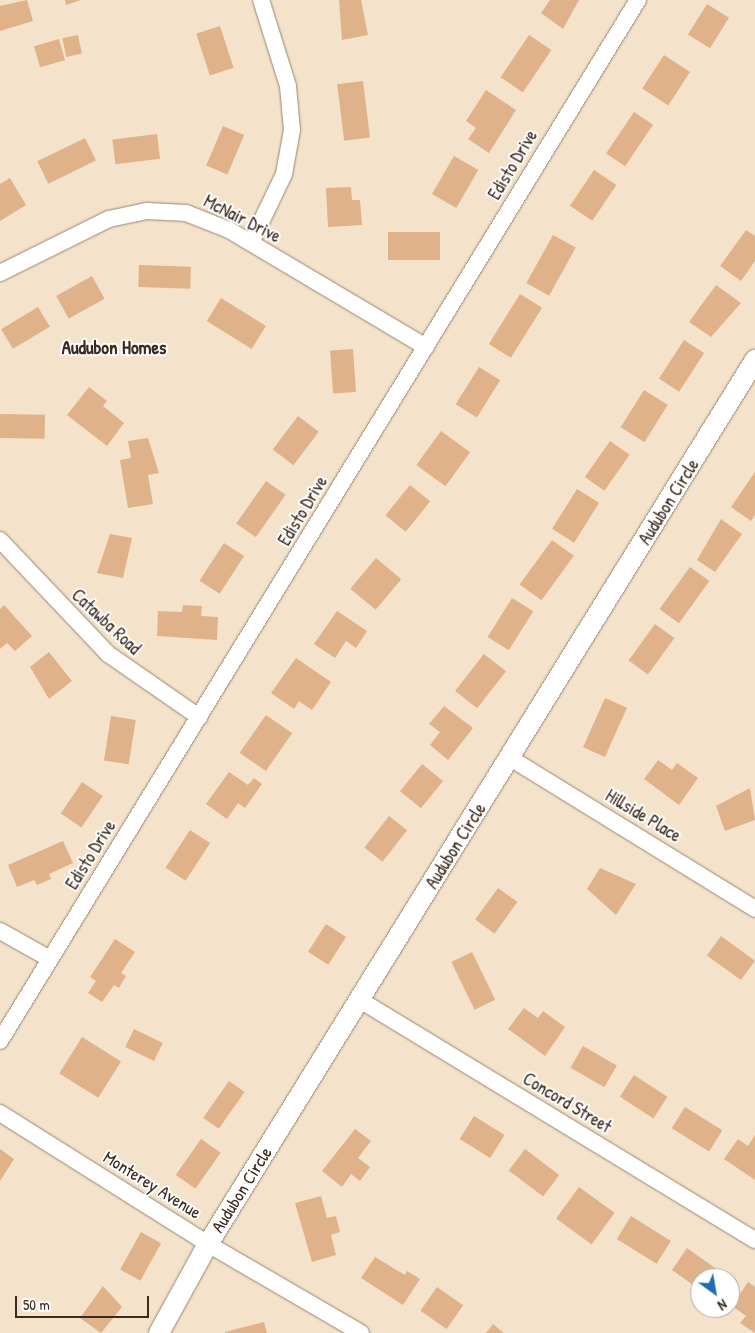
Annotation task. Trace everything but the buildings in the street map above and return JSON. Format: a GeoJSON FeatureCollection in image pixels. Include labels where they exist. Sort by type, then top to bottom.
{"type":"FeatureCollection","features":[{"type":"Feature","properties":{"kind":"street"},"geometry":{"type":"LineString","coordinates":[[251,243],[284,174],[292,130],[288,86],[261,0]]}},
{"type":"Feature","properties":{"kind":"street","name":"Edisto Drive"},"geometry":{"type":"LineString","coordinates":[[0,1041],[638,0]]}},
{"type":"Feature","properties":{"kind":"street","name":"McNair Drive"},"geometry":{"type":"LineString","coordinates":[[0,273],[109,219],[147,211],[205,218],[251,243],[426,348]]}},
{"type":"Feature","properties":{"kind":"street","name":"Audubon Circle"},"geometry":{"type":"LineString","coordinates":[[159,1333],[208,1244],[755,360]]}},
{"type":"Feature","properties":{"kind":"street","name":"Catawba Road"},"geometry":{"type":"LineString","coordinates":[[0,540],[108,654],[199,717]]}},
{"type":"Feature","properties":{"kind":"street","name":"Hillside Place"},"geometry":{"type":"LineString","coordinates":[[510,758],[755,909]]}},
{"type":"Feature","properties":{"kind":"street"},"geometry":{"type":"LineString","coordinates":[[0,931],[50,959]]}},
{"type":"Feature","properties":{"kind":"street","name":"Concord Street"},"geometry":{"type":"LineString","coordinates":[[360,1000],[755,1240]]}},
{"type":"Feature","properties":{"kind":"street","name":"Monterey Avenue"},"geometry":{"type":"LineString","coordinates":[[0,1113],[208,1244],[361,1333]]}},
{"type":"Feature","properties":{"kind":"district","name":"Audubon Homes"},"geometry":{"type":"Point","coordinates":[114,348]}}]}
